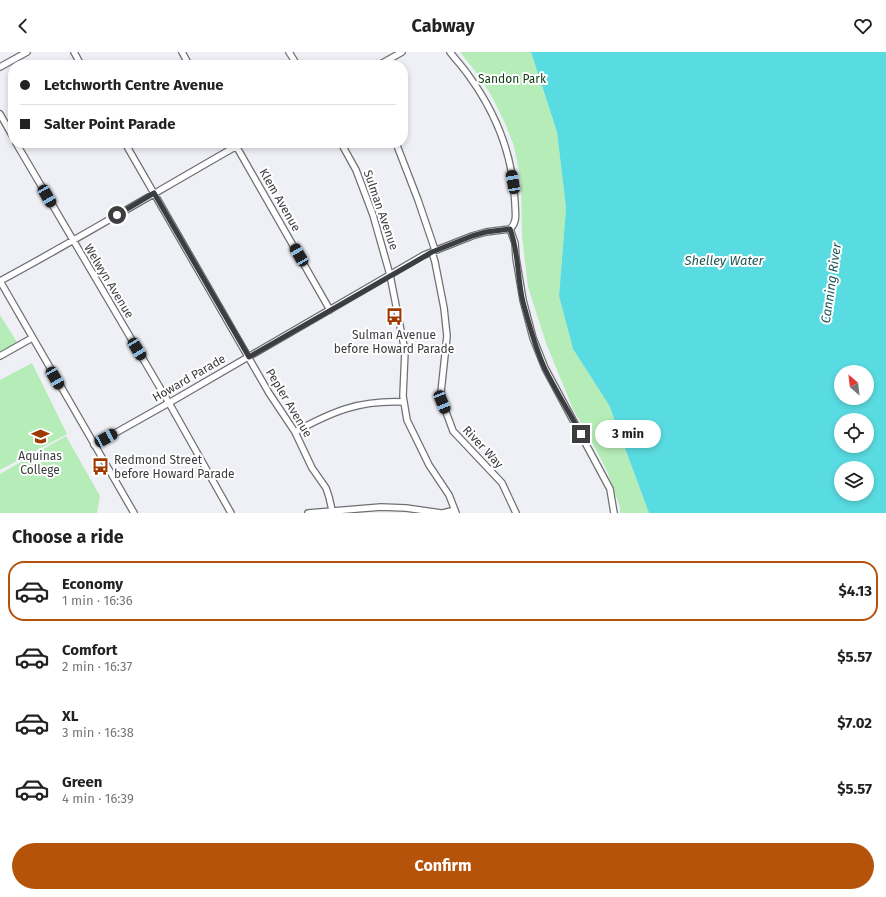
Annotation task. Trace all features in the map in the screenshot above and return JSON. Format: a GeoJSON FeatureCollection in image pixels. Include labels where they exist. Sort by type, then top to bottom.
{"type":"FeatureCollection","features":[{"type":"Feature","properties":{"kind":"street"},"geometry":{"type":"LineString","coordinates":[[13,60],[27,52]]}},
{"type":"Feature","properties":{"kind":"street"},"geometry":{"type":"LineString","coordinates":[[388,60],[402,52]]}},
{"type":"Feature","properties":{"kind":"street"},"geometry":{"type":"LineString","coordinates":[[450,52],[474,83],[493,116],[503,139],[510,164],[515,195],[515,222],[510,229],[515,243],[523,300],[533,338],[545,368],[610,489],[614,513]]}},
{"type":"Feature","properties":{"kind":"street"},"geometry":{"type":"LineString","coordinates":[[0,114],[8,128]]}},
{"type":"Feature","properties":{"kind":"street","name":"Welwyn Avenue"},"geometry":{"type":"LineString","coordinates":[[19,148],[169,403],[231,513]]}},
{"type":"Feature","properties":{"kind":"street","name":"Pepler Avenue"},"geometry":{"type":"LineString","coordinates":[[128,148],[269,393],[295,432],[312,468],[328,492],[332,510]]}},
{"type":"Feature","properties":{"kind":"street"},"geometry":{"type":"LineString","coordinates":[[134,513],[0,281],[73,242],[231,148]]}},
{"type":"Feature","properties":{"kind":"street","name":"Klem Avenue"},"geometry":{"type":"LineString","coordinates":[[240,148],[330,310]]}},
{"type":"Feature","properties":{"kind":"street","name":"Sulman Avenue"},"geometry":{"type":"LineString","coordinates":[[344,148],[356,170],[372,214],[390,275],[405,351],[403,396],[407,420],[419,447],[429,465],[447,490],[456,511]]}},
{"type":"Feature","properties":{"kind":"street","name":"River Way"},"geometry":{"type":"LineString","coordinates":[[398,148],[418,200],[433,251],[444,308],[447,336],[441,392],[442,402],[453,431],[502,483],[516,513]]}},
{"type":"Feature","properties":{"kind":"street","name":"Howard Parade"},"geometry":{"type":"LineString","coordinates":[[94,445],[433,251],[486,232],[510,229]]}},
{"type":"Feature","properties":{"kind":"street"},"geometry":{"type":"LineString","coordinates":[[0,356],[32,338]]}},
{"type":"Feature","properties":{"kind":"street"},"geometry":{"type":"LineString","coordinates":[[295,432],[322,417],[359,405],[387,401],[404,402]]}},
{"type":"Feature","properties":{"kind":"street"},"geometry":{"type":"LineString","coordinates":[[308,513],[386,507],[442,513],[456,511]]}},
{"type":"Feature","properties":{"kind":"green space","name":"Sandon Park"},"geometry":{"type":"Polygon","coordinates":[[[460,52],[531,52],[557,132],[566,208],[559,296],[573,349],[609,405],[649,513],[620,513],[620,507],[607,471],[573,409],[546,343],[528,287],[522,236],[521,181],[514,146],[505,123],[491,95],[460,52]]]}},
{"type":"Feature","properties":{"kind":"green space"},"geometry":{"type":"Polygon","coordinates":[[[0,315],[20,347],[4,357],[0,357],[0,315]]]}},
{"type":"Feature","properties":{"kind":"green space"},"geometry":{"type":"Polygon","coordinates":[[[32,363],[67,434],[0,470],[0,380],[32,363]]]}},
{"type":"Feature","properties":{"kind":"green space"},"geometry":{"type":"Polygon","coordinates":[[[66,436],[100,496],[97,513],[0,513],[0,474],[66,436]]]}},
{"type":"Feature","properties":{"kind":"water","name":"Shelley Water"},"geometry":{"type":"Polygon","coordinates":[[[531,52],[886,52],[886,513],[649,513],[609,405],[573,349],[559,296],[566,208],[557,132],[531,52]]]}},
{"type":"Feature","properties":{"kind":"place","name":"Sulman Avenue before Howard Parade"},"geometry":{"type":"Point","coordinates":[394,316]}},
{"type":"Feature","properties":{"kind":"place","name":"Aquinas College"},"geometry":{"type":"Point","coordinates":[40,437]}},
{"type":"Feature","properties":{"kind":"place","name":"Redmond Street before Howard Parade"},"geometry":{"type":"Point","coordinates":[101,467]}},
{"type":"Feature","properties":{"kind":"route"},"geometry":{"type":"LineString","coordinates":[[117,215],[154,193],[249,357],[424,255],[472,236],[486,232],[510,229],[516,247],[516,258],[523,300],[533,338],[545,368],[581,434]]}},
{"type":"Feature","properties":{"kind":"water label","name":"Canning River"},"geometry":{"type":"Point","coordinates":[831,283]}}]}
